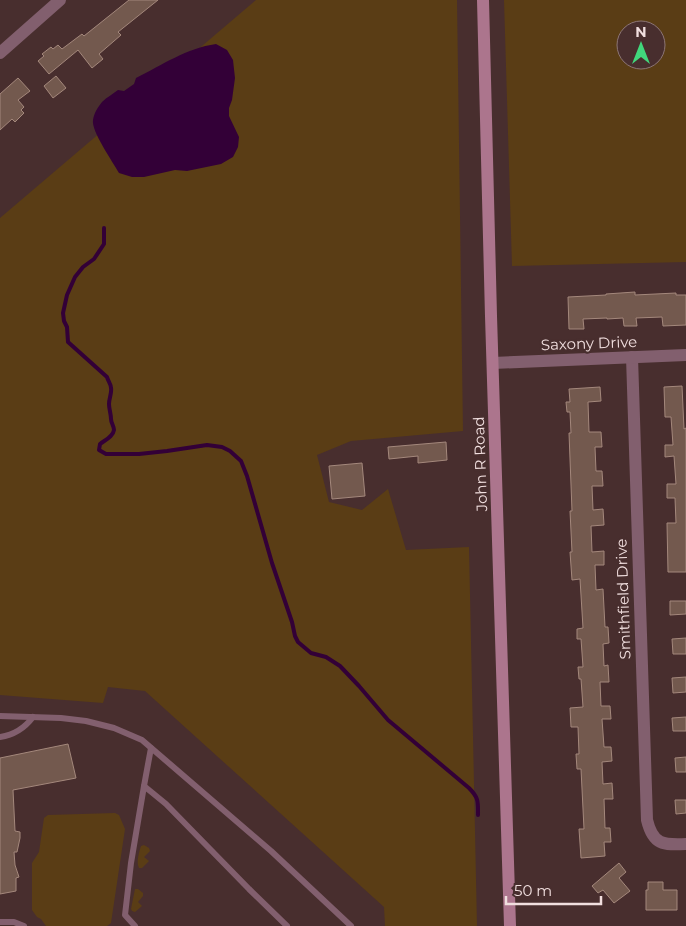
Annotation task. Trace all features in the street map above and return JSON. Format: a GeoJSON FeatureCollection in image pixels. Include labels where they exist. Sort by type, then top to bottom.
{"type":"FeatureCollection","features":[{"type":"Feature","properties":{"kind":"main road","name":"John R Road"},"geometry":{"type":"LineString","coordinates":[[483,0],[510,926]]}},
{"type":"Feature","properties":{"kind":"street"},"geometry":{"type":"LineString","coordinates":[[0,53],[60,0]]}},
{"type":"Feature","properties":{"kind":"street","name":"Saxony Drive"},"geometry":{"type":"LineString","coordinates":[[493,363],[686,355]]}},
{"type":"Feature","properties":{"kind":"street","name":"Smithfield Drive"},"geometry":{"type":"LineString","coordinates":[[632,357],[646,813],[649,828],[654,838],[663,844],[686,844]]}},
{"type":"Feature","properties":{"kind":"lane"},"geometry":{"type":"LineString","coordinates":[[0,716],[61,718],[86,721],[114,728],[142,740],[271,852],[351,926]]}},
{"type":"Feature","properties":{"kind":"lane"},"geometry":{"type":"LineString","coordinates":[[0,737],[11,736],[27,725],[33,717]]}},
{"type":"Feature","properties":{"kind":"lane"},"geometry":{"type":"LineString","coordinates":[[135,926],[125,915],[131,864],[151,748]]}},
{"type":"Feature","properties":{"kind":"lane"},"geometry":{"type":"LineString","coordinates":[[144,786],[166,804],[287,926]]}},
{"type":"Feature","properties":{"kind":"lane"},"geometry":{"type":"LineString","coordinates":[[0,922],[14,922],[24,926]]}},
{"type":"Feature","properties":{"kind":"shaded area"},"geometry":{"type":"Polygon","coordinates":[[[256,0],[457,0],[463,431],[351,441],[317,455],[329,502],[362,510],[388,489],[406,550],[469,547],[477,926],[385,926],[384,907],[145,691],[108,687],[103,703],[0,695],[0,218],[256,0]]]}},
{"type":"Feature","properties":{"kind":"shaded area"},"geometry":{"type":"Polygon","coordinates":[[[504,0],[686,0],[686,262],[512,266],[504,0]]]}},
{"type":"Feature","properties":{"kind":"shaded area"},"geometry":{"type":"Polygon","coordinates":[[[216,44],[227,50],[233,60],[235,78],[229,116],[239,137],[238,147],[233,157],[221,164],[187,171],[175,170],[144,177],[132,177],[119,173],[95,131],[93,120],[96,110],[118,90],[124,91],[134,84],[136,78],[185,53],[216,44]]]}},
{"type":"Feature","properties":{"kind":"shaded area"},"geometry":{"type":"Polygon","coordinates":[[[115,813],[119,815],[125,829],[111,923],[107,926],[46,926],[32,910],[32,863],[39,852],[44,818],[48,815],[115,813]]]}},
{"type":"Feature","properties":{"kind":"shaded area"},"geometry":{"type":"Polygon","coordinates":[[[144,845],[150,851],[144,857],[149,861],[142,868],[139,868],[139,854],[141,846],[144,845]]]}},
{"type":"Feature","properties":{"kind":"shaded area"},"geometry":{"type":"Polygon","coordinates":[[[135,889],[143,893],[143,896],[138,902],[142,906],[135,912],[131,909],[135,889]]]}},
{"type":"Feature","properties":{"kind":"building"},"geometry":{"type":"Polygon","coordinates":[[[129,0],[158,0],[118,32],[121,35],[99,54],[103,59],[92,68],[78,50],[49,74],[38,61],[44,56],[42,54],[51,47],[53,49],[58,45],[62,49],[82,34],[84,36],[129,0]]]}},
{"type":"Feature","properties":{"kind":"building"},"geometry":{"type":"Polygon","coordinates":[[[56,76],[66,88],[53,98],[44,86],[56,76]]]}},
{"type":"Feature","properties":{"kind":"building"},"geometry":{"type":"Polygon","coordinates":[[[18,78],[30,91],[18,100],[24,107],[21,110],[24,113],[15,122],[12,119],[0,130],[0,94],[18,78]]]}},
{"type":"Feature","properties":{"kind":"building"},"geometry":{"type":"Polygon","coordinates":[[[635,292],[635,295],[676,293],[676,295],[686,295],[686,325],[663,326],[662,317],[636,318],[637,326],[624,326],[623,318],[607,318],[583,319],[584,329],[569,329],[568,297],[635,292]]]}},
{"type":"Feature","properties":{"kind":"building"},"geometry":{"type":"Polygon","coordinates":[[[682,386],[684,429],[686,428],[686,572],[668,572],[667,523],[676,523],[675,498],[667,498],[667,484],[676,484],[674,456],[665,457],[665,445],[673,445],[671,417],[665,417],[664,387],[682,386]]]}},
{"type":"Feature","properties":{"kind":"building"},"geometry":{"type":"Polygon","coordinates":[[[600,387],[601,401],[588,402],[589,432],[601,432],[602,447],[595,447],[596,471],[602,471],[603,486],[592,486],[593,510],[603,509],[604,525],[591,526],[592,552],[604,551],[604,565],[595,565],[596,590],[603,589],[605,627],[608,627],[609,643],[603,644],[604,666],[608,665],[609,682],[600,682],[601,706],[610,706],[611,719],[602,719],[604,747],[611,747],[612,761],[602,762],[603,784],[612,783],[613,799],[604,799],[605,828],[610,828],[611,842],[604,842],[605,856],[581,858],[579,829],[584,829],[581,769],[577,769],[576,754],[579,754],[578,727],[571,727],[570,708],[583,707],[578,667],[583,667],[581,639],[577,639],[577,629],[583,628],[580,579],[572,580],[569,433],[571,433],[570,412],[567,412],[566,402],[570,402],[569,389],[600,387]]]}},
{"type":"Feature","properties":{"kind":"building"},"geometry":{"type":"Polygon","coordinates":[[[446,442],[447,460],[418,463],[418,456],[389,459],[388,447],[446,442]]]}},
{"type":"Feature","properties":{"kind":"building"},"geometry":{"type":"Polygon","coordinates":[[[362,463],[365,496],[332,499],[329,466],[362,463]]]}},
{"type":"Feature","properties":{"kind":"building"},"geometry":{"type":"Polygon","coordinates":[[[670,601],[686,601],[686,614],[670,615],[670,601]]]}},
{"type":"Feature","properties":{"kind":"building"},"geometry":{"type":"Polygon","coordinates":[[[686,638],[686,654],[673,654],[672,639],[686,638]]]}},
{"type":"Feature","properties":{"kind":"building"},"geometry":{"type":"Polygon","coordinates":[[[686,677],[686,692],[673,693],[672,678],[686,677]]]}},
{"type":"Feature","properties":{"kind":"building"},"geometry":{"type":"Polygon","coordinates":[[[686,717],[686,731],[673,731],[672,718],[686,717]]]}},
{"type":"Feature","properties":{"kind":"building"},"geometry":{"type":"Polygon","coordinates":[[[68,744],[76,778],[13,790],[15,831],[20,832],[17,852],[14,852],[15,865],[19,877],[16,878],[16,891],[0,894],[0,758],[68,744]]]}},
{"type":"Feature","properties":{"kind":"building"},"geometry":{"type":"Polygon","coordinates":[[[686,757],[686,772],[676,772],[675,758],[686,757]]]}},
{"type":"Feature","properties":{"kind":"building"},"geometry":{"type":"Polygon","coordinates":[[[675,800],[686,800],[686,813],[676,814],[675,800]]]}},
{"type":"Feature","properties":{"kind":"building"},"geometry":{"type":"Polygon","coordinates":[[[619,863],[626,872],[619,878],[630,891],[614,903],[603,890],[598,893],[592,886],[619,863]]]}},
{"type":"Feature","properties":{"kind":"building"},"geometry":{"type":"Polygon","coordinates":[[[648,882],[663,882],[663,890],[677,890],[677,910],[646,910],[648,882]]]}},
{"type":"Feature","properties":{"kind":"waterway"},"geometry":{"type":"LineString","coordinates":[[104,228],[104,244],[94,259],[83,267],[75,277],[67,295],[63,313],[67,327],[68,342],[107,377],[111,385],[109,406],[114,430],[100,444],[99,450],[106,454],[139,454],[207,445],[222,447],[230,451],[241,461],[298,642],[311,653],[326,657],[340,666],[388,720],[469,788],[477,800],[478,815]]}}]}
